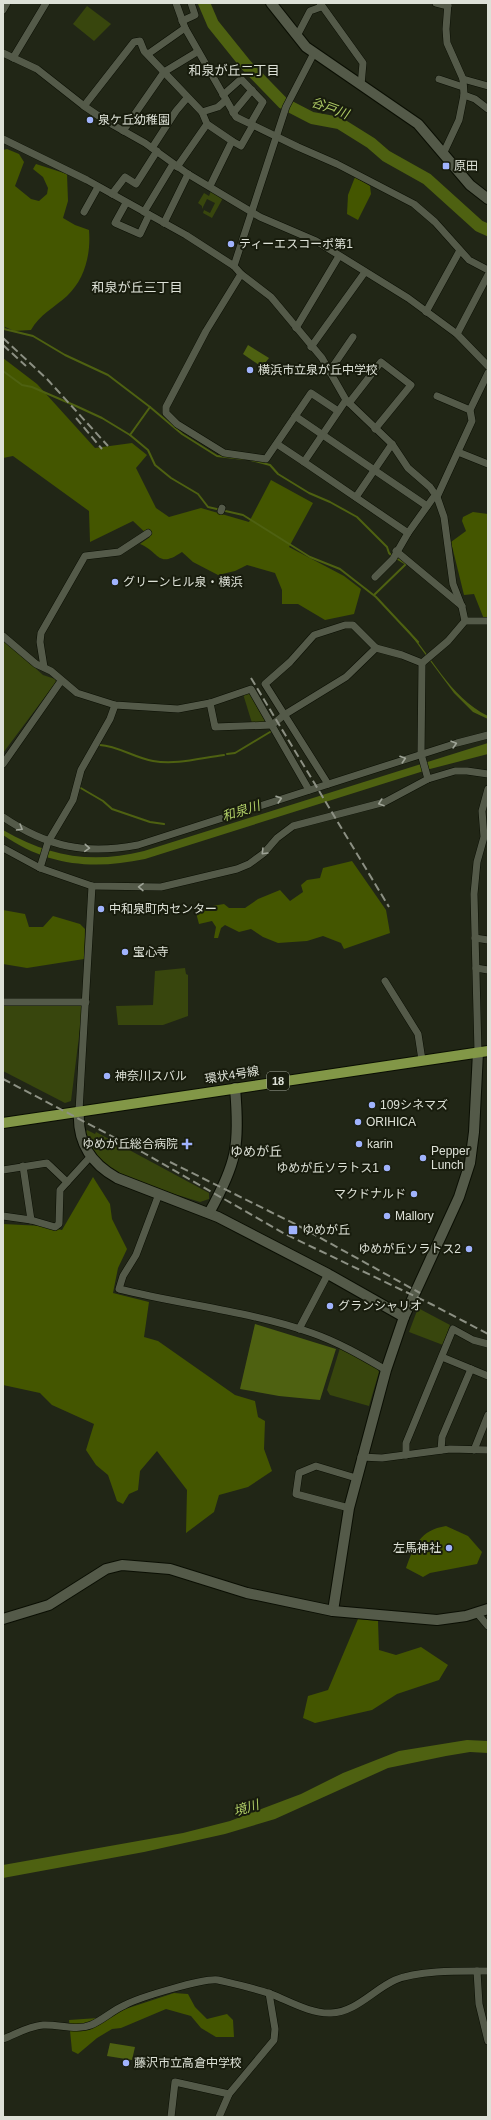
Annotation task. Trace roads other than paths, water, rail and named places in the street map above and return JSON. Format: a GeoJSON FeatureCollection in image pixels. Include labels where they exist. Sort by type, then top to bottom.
{"type":"FeatureCollection","features":[{"type":"Feature","properties":{"kind":"main road","name":"環状4号線"},"geometry":{"type":"LineString","coordinates":[[3,1123],[483,1051]]}},
{"type":"Feature","properties":{"kind":"street"},"geometry":{"type":"LineString","coordinates":[[3,10],[7,3]]}},
{"type":"Feature","properties":{"kind":"street"},"geometry":{"type":"LineString","coordinates":[[13,58],[46,3]]}},
{"type":"Feature","properties":{"kind":"street"},"geometry":{"type":"LineString","coordinates":[[176,3],[183,24],[197,52],[236,117],[337,164],[414,204],[434,222],[459,252],[468,260],[488,270]]}},
{"type":"Feature","properties":{"kind":"street"},"geometry":{"type":"LineString","coordinates":[[148,54],[195,15],[191,3]]}},
{"type":"Feature","properties":{"kind":"street"},"geometry":{"type":"LineString","coordinates":[[272,3],[297,36],[314,53],[418,124],[444,152],[470,185],[488,199]]}},
{"type":"Feature","properties":{"kind":"street"},"geometry":{"type":"LineString","coordinates":[[436,3],[448,4],[446,29],[447,43],[462,83],[464,95],[460,120],[444,152]]}},
{"type":"Feature","properties":{"kind":"street"},"geometry":{"type":"LineString","coordinates":[[297,36],[310,10],[321,5],[363,63],[361,85]]}},
{"type":"Feature","properties":{"kind":"street"},"geometry":{"type":"LineString","coordinates":[[84,106],[134,42],[140,41],[144,51],[187,98],[202,112],[207,124],[241,146],[264,102],[241,79],[218,107],[202,112]]}},
{"type":"Feature","properties":{"kind":"street"},"geometry":{"type":"LineString","coordinates":[[123,131],[164,72],[197,52]]}},
{"type":"Feature","properties":{"kind":"street"},"geometry":{"type":"LineString","coordinates":[[3,53],[37,68],[84,106],[155,150],[188,174],[252,212],[316,241],[408,298],[457,334],[488,366]]}},
{"type":"Feature","properties":{"kind":"street"},"geometry":{"type":"LineString","coordinates":[[234,266],[278,136],[286,107],[314,53]]}},
{"type":"Feature","properties":{"kind":"street"},"geometry":{"type":"LineString","coordinates":[[440,79],[488,86]]}},
{"type":"Feature","properties":{"kind":"street"},"geometry":{"type":"LineString","coordinates":[[233,113],[252,90]]}},
{"type":"Feature","properties":{"kind":"street"},"geometry":{"type":"LineString","coordinates":[[464,95],[475,99],[488,109]]}},
{"type":"Feature","properties":{"kind":"street"},"geometry":{"type":"LineString","coordinates":[[112,194],[125,177],[136,184],[176,111],[187,98]]}},
{"type":"Feature","properties":{"kind":"street"},"geometry":{"type":"LineString","coordinates":[[126,202],[115,223],[140,234],[146,214],[175,165],[207,124]]}},
{"type":"Feature","properties":{"kind":"street"},"geometry":{"type":"LineString","coordinates":[[3,139],[112,194],[164,223],[234,266],[241,274],[271,297],[311,347],[322,358],[348,402],[392,444],[408,468],[430,487],[437,497],[444,517],[453,584],[462,607],[465,621]]}},
{"type":"Feature","properties":{"kind":"street"},"geometry":{"type":"LineString","coordinates":[[210,186],[232,141]]}},
{"type":"Feature","properties":{"kind":"street"},"geometry":{"type":"LineString","coordinates":[[164,223],[188,174]]}},
{"type":"Feature","properties":{"kind":"street"},"geometry":{"type":"LineString","coordinates":[[84,212],[98,187]]}},
{"type":"Feature","properties":{"kind":"street"},"geometry":{"type":"LineString","coordinates":[[426,312],[459,252]]}},
{"type":"Feature","properties":{"kind":"street"},"geometry":{"type":"LineString","coordinates":[[296,328],[339,256]]}},
{"type":"Feature","properties":{"kind":"street"},"geometry":{"type":"LineString","coordinates":[[311,347],[365,272]]}},
{"type":"Feature","properties":{"kind":"street"},"geometry":{"type":"LineString","coordinates":[[241,274],[206,331],[166,407],[166,414],[177,424],[224,453],[266,459],[310,393],[338,411]]}},
{"type":"Feature","properties":{"kind":"street"},"geometry":{"type":"LineString","coordinates":[[457,334],[488,275]]}},
{"type":"Feature","properties":{"kind":"street"},"geometry":{"type":"LineString","coordinates":[[329,372],[353,337]]}},
{"type":"Feature","properties":{"kind":"street"},"geometry":{"type":"LineString","coordinates":[[304,462],[338,411],[348,402],[381,362],[411,385],[375,429]]}},
{"type":"Feature","properties":{"kind":"street"},"geometry":{"type":"LineString","coordinates":[[375,577],[393,559],[396,551],[427,506],[433,498],[437,497],[472,421],[470,410],[488,373]]}},
{"type":"Feature","properties":{"kind":"street"},"geometry":{"type":"LineString","coordinates":[[437,396],[470,410]]}},
{"type":"Feature","properties":{"kind":"street"},"geometry":{"type":"LineString","coordinates":[[295,416],[427,506]]}},
{"type":"Feature","properties":{"kind":"street"},"geometry":{"type":"LineString","coordinates":[[277,444],[408,533]]}},
{"type":"Feature","properties":{"kind":"street"},"geometry":{"type":"LineString","coordinates":[[356,497],[392,444]]}},
{"type":"Feature","properties":{"kind":"street"},"geometry":{"type":"LineString","coordinates":[[458,452],[488,464]]}},
{"type":"Feature","properties":{"kind":"street"},"geometry":{"type":"LineString","coordinates":[[44,667],[39,640],[41,633],[85,556],[118,552],[148,533]]}},
{"type":"Feature","properties":{"kind":"street"},"geometry":{"type":"LineString","coordinates":[[396,551],[462,607]]}},
{"type":"Feature","properties":{"kind":"street"},"geometry":{"type":"LineString","coordinates":[[427,776],[421,756],[426,661],[448,641],[465,621],[488,621]]}},
{"type":"Feature","properties":{"kind":"street"},"geometry":{"type":"LineString","coordinates":[[328,784],[265,684],[290,662],[314,635],[345,625],[353,625],[376,648],[426,661]]}},
{"type":"Feature","properties":{"kind":"street"},"geometry":{"type":"LineString","coordinates":[[3,636],[36,664],[44,667],[77,693],[115,705],[178,708],[210,703],[251,689],[309,790]]}},
{"type":"Feature","properties":{"kind":"street"},"geometry":{"type":"LineString","coordinates":[[210,703],[215,727],[272,725],[284,715],[346,677],[376,648]]}},
{"type":"Feature","properties":{"kind":"street"},"geometry":{"type":"LineString","coordinates":[[3,764],[61,681]]}},
{"type":"Feature","properties":{"kind":"street"},"geometry":{"type":"LineString","coordinates":[[41,865],[48,843],[73,800],[81,770],[110,719],[115,705]]}},
{"type":"Feature","properties":{"kind":"street"},"geometry":{"type":"LineString","coordinates":[[3,817],[21,829],[48,843],[79,848],[100,849],[132,846],[488,735]]}},
{"type":"Feature","properties":{"kind":"street"},"geometry":{"type":"LineString","coordinates":[[3,848],[24,860],[41,865],[92,886],[161,887],[237,869],[249,864],[259,857],[276,838],[293,826],[385,802],[427,776],[455,771],[488,774]]}},
{"type":"Feature","properties":{"kind":"street"},"geometry":{"type":"LineString","coordinates":[[333,1611],[349,1508],[361,1457],[386,1370],[404,1317],[459,1197],[467,1175],[474,1132],[483,1051],[476,968],[475,878],[484,837],[482,811],[488,789]]}},
{"type":"Feature","properties":{"kind":"street"},"geometry":{"type":"LineString","coordinates":[[92,886],[79,1111],[80,1136],[90,1157],[107,1172],[117,1178],[209,1213],[328,1274],[404,1317]]}},
{"type":"Feature","properties":{"kind":"street"},"geometry":{"type":"LineString","coordinates":[[475,938],[488,940]]}},
{"type":"Feature","properties":{"kind":"street"},"geometry":{"type":"LineString","coordinates":[[476,968],[488,970]]}},
{"type":"Feature","properties":{"kind":"street"},"geometry":{"type":"LineString","coordinates":[[385,981],[418,1034],[422,1060]]}},
{"type":"Feature","properties":{"kind":"street"},"geometry":{"type":"LineString","coordinates":[[3,1002],[86,1002]]}},
{"type":"Feature","properties":{"kind":"street"},"geometry":{"type":"LineString","coordinates":[[209,1213],[225,1184],[236,1152],[238,1124],[235,1088]]}},
{"type":"Feature","properties":{"kind":"street"},"geometry":{"type":"LineString","coordinates":[[3,1216],[31,1220],[55,1227],[59,1224],[60,1190],[90,1157]]}},
{"type":"Feature","properties":{"kind":"street"},"geometry":{"type":"LineString","coordinates":[[3,1170],[23,1166],[47,1164],[67,1182]]}},
{"type":"Feature","properties":{"kind":"street"},"geometry":{"type":"LineString","coordinates":[[23,1166],[31,1220]]}},
{"type":"Feature","properties":{"kind":"street"},"geometry":{"type":"LineString","coordinates":[[159,1194],[136,1255],[123,1276],[119,1289],[158,1299],[198,1304],[244,1314],[298,1329],[342,1345],[386,1370]]}},
{"type":"Feature","properties":{"kind":"street"},"geometry":{"type":"LineString","coordinates":[[298,1329],[328,1274]]}},
{"type":"Feature","properties":{"kind":"street"},"geometry":{"type":"LineString","coordinates":[[406,1455],[406,1443],[453,1329],[472,1340],[488,1344]]}},
{"type":"Feature","properties":{"kind":"street"},"geometry":{"type":"LineString","coordinates":[[442,1357],[488,1376]]}},
{"type":"Feature","properties":{"kind":"street"},"geometry":{"type":"LineString","coordinates":[[441,1450],[442,1437],[471,1369]]}},
{"type":"Feature","properties":{"kind":"street"},"geometry":{"type":"LineString","coordinates":[[474,1450],[488,1414]]}},
{"type":"Feature","properties":{"kind":"street"},"geometry":{"type":"LineString","coordinates":[[361,1457],[382,1458],[441,1450],[488,1450]]}},
{"type":"Feature","properties":{"kind":"street"},"geometry":{"type":"LineString","coordinates":[[349,1508],[296,1494],[299,1473],[316,1466],[356,1478]]}},
{"type":"Feature","properties":{"kind":"street"},"geometry":{"type":"LineString","coordinates":[[3,1619],[49,1606],[106,1569],[122,1565],[170,1569],[247,1593],[333,1611],[437,1620],[477,1613],[488,1609]]}},
{"type":"Feature","properties":{"kind":"street"},"geometry":{"type":"LineString","coordinates":[[477,1613],[488,1626]]}},
{"type":"Feature","properties":{"kind":"street"},"geometry":{"type":"LineString","coordinates":[[477,1971],[479,2004],[488,2041]]}},
{"type":"Feature","properties":{"kind":"street"},"geometry":{"type":"LineString","coordinates":[[3,2039],[41,2025],[77,2028],[90,2025],[140,1998],[202,1980],[217,1980],[269,1993],[314,2011],[330,2013],[342,2012],[355,2006],[380,1987],[396,1980],[416,1975],[488,1971]]}},
{"type":"Feature","properties":{"kind":"street"},"geometry":{"type":"LineString","coordinates":[[219,2117],[229,2094],[274,2040],[275,2029],[269,1993]]}},
{"type":"Feature","properties":{"kind":"street"},"geometry":{"type":"LineString","coordinates":[[171,2117],[175,2082],[229,2094]]}},
{"type":"Feature","properties":{"kind":"waterway","name":"谷戸川"},"geometry":{"type":"LineString","coordinates":[[204,3],[213,24],[246,65],[283,103],[312,118],[339,123],[371,143],[386,156],[427,179],[479,226],[488,230]]}},
{"type":"Feature","properties":{"kind":"waterway"},"geometry":{"type":"LineString","coordinates":[[3,322],[4,329],[33,336],[65,355],[108,375],[150,407],[130,435],[148,450],[155,465],[171,478],[198,494],[208,507],[243,515],[310,557],[340,569],[376,597],[418,642]]}},
{"type":"Feature","properties":{"kind":"waterway"},"geometry":{"type":"LineString","coordinates":[[3,371],[22,385],[32,387],[102,418],[130,435]]}},
{"type":"Feature","properties":{"kind":"waterway"},"geometry":{"type":"LineString","coordinates":[[150,407],[182,434],[217,456],[244,459]]}},
{"type":"Feature","properties":{"kind":"waterway"},"geometry":{"type":"LineString","coordinates":[[251,460],[270,465],[278,474],[309,493],[330,502],[357,517],[387,547],[392,556]]}},
{"type":"Feature","properties":{"kind":"waterway"},"geometry":{"type":"LineString","coordinates":[[374,595],[406,564],[396,558]]}},
{"type":"Feature","properties":{"kind":"waterway"},"geometry":{"type":"LineString","coordinates":[[227,754],[235,753],[270,732]]}},
{"type":"Feature","properties":{"kind":"waterway"},"geometry":{"type":"LineString","coordinates":[[100,745],[153,761],[162,762],[180,762],[224,755]]}},
{"type":"Feature","properties":{"kind":"waterway"},"geometry":{"type":"LineString","coordinates":[[79,787],[103,801],[112,809],[150,822],[164,824]]}},
{"type":"Feature","properties":{"kind":"railway"},"geometry":{"type":"LineString","coordinates":[[3,338],[47,379],[108,446]]}},
{"type":"Feature","properties":{"kind":"railway"},"geometry":{"type":"LineString","coordinates":[[3,345],[26,366]]}},
{"type":"Feature","properties":{"kind":"railway"},"geometry":{"type":"LineString","coordinates":[[76,418],[102,449]]}},
{"type":"Feature","properties":{"kind":"railway"},"geometry":{"type":"LineString","coordinates":[[251,678],[389,907]]}},
{"type":"Feature","properties":{"kind":"railway"},"geometry":{"type":"LineString","coordinates":[[3,1079],[142,1152],[285,1234],[431,1304],[488,1334]]}},
{"type":"Feature","properties":{"kind":"railway"},"geometry":{"type":"LineString","coordinates":[[170,1162],[297,1225],[420,1293]]}},
{"type":"Feature","properties":{"kind":"place","name":"泉ケ丘幼稚園"},"geometry":{"type":"Point","coordinates":[90,120]}},
{"type":"Feature","properties":{"kind":"place","name":"原田"},"geometry":{"type":"Point","coordinates":[446,166]}},
{"type":"Feature","properties":{"kind":"place","name":"ティーエスコーポ第1"},"geometry":{"type":"Point","coordinates":[231,244]}},
{"type":"Feature","properties":{"kind":"place","name":"横浜市立泉が丘中学校"},"geometry":{"type":"Point","coordinates":[250,370]}},
{"type":"Feature","properties":{"kind":"place","name":"グリーンヒル泉・横浜"},"geometry":{"type":"Point","coordinates":[115,582]}},
{"type":"Feature","properties":{"kind":"place","name":"中和泉町内センター"},"geometry":{"type":"Point","coordinates":[101,909]}},
{"type":"Feature","properties":{"kind":"place","name":"宝心寺"},"geometry":{"type":"Point","coordinates":[125,952]}},
{"type":"Feature","properties":{"kind":"place","name":"神奈川スバル"},"geometry":{"type":"Point","coordinates":[107,1076]}},
{"type":"Feature","properties":{"kind":"place","name":"109シネマズ"},"geometry":{"type":"Point","coordinates":[372,1105]}},
{"type":"Feature","properties":{"kind":"place","name":"ORIHICA"},"geometry":{"type":"Point","coordinates":[358,1122]}},
{"type":"Feature","properties":{"kind":"place","name":"ゆめが丘総合病院"},"geometry":{"type":"Point","coordinates":[187,1144]}},
{"type":"Feature","properties":{"kind":"place","name":"karin"},"geometry":{"type":"Point","coordinates":[359,1144]}},
{"type":"Feature","properties":{"kind":"place","name":"Pepper Lunch"},"geometry":{"type":"Point","coordinates":[423,1158]}},
{"type":"Feature","properties":{"kind":"place","name":"ゆめが丘ソラトス1"},"geometry":{"type":"Point","coordinates":[387,1168]}},
{"type":"Feature","properties":{"kind":"place","name":"マクドナルド"},"geometry":{"type":"Point","coordinates":[414,1194]}},
{"type":"Feature","properties":{"kind":"place","name":"Mallory"},"geometry":{"type":"Point","coordinates":[387,1216]}},
{"type":"Feature","properties":{"kind":"place","name":"ゆめが丘"},"geometry":{"type":"Point","coordinates":[293,1230]}},
{"type":"Feature","properties":{"kind":"place","name":"ゆめが丘ソラトス2"},"geometry":{"type":"Point","coordinates":[469,1249]}},
{"type":"Feature","properties":{"kind":"place","name":"グランシャリオ"},"geometry":{"type":"Point","coordinates":[330,1306]}},
{"type":"Feature","properties":{"kind":"place","name":"左馬神社"},"geometry":{"type":"Point","coordinates":[449,1548]}},
{"type":"Feature","properties":{"kind":"place","name":"藤沢市立高倉中学校"},"geometry":{"type":"Point","coordinates":[126,2063]}},
{"type":"Feature","properties":{"kind":"district","name":"和泉が丘二丁目"},"geometry":{"type":"Point","coordinates":[234,70]}},
{"type":"Feature","properties":{"kind":"district","name":"和泉が丘三丁目"},"geometry":{"type":"Point","coordinates":[137,287]}},
{"type":"Feature","properties":{"kind":"district","name":"ゆめが丘"},"geometry":{"type":"Point","coordinates":[256,1151]}},
{"type":"Feature","properties":{"kind":"water label","name":"和泉川"},"geometry":{"type":"Point","coordinates":[241,811]}},
{"type":"Feature","properties":{"kind":"water label","name":"境川"},"geometry":{"type":"Point","coordinates":[246,1808]}}]}
